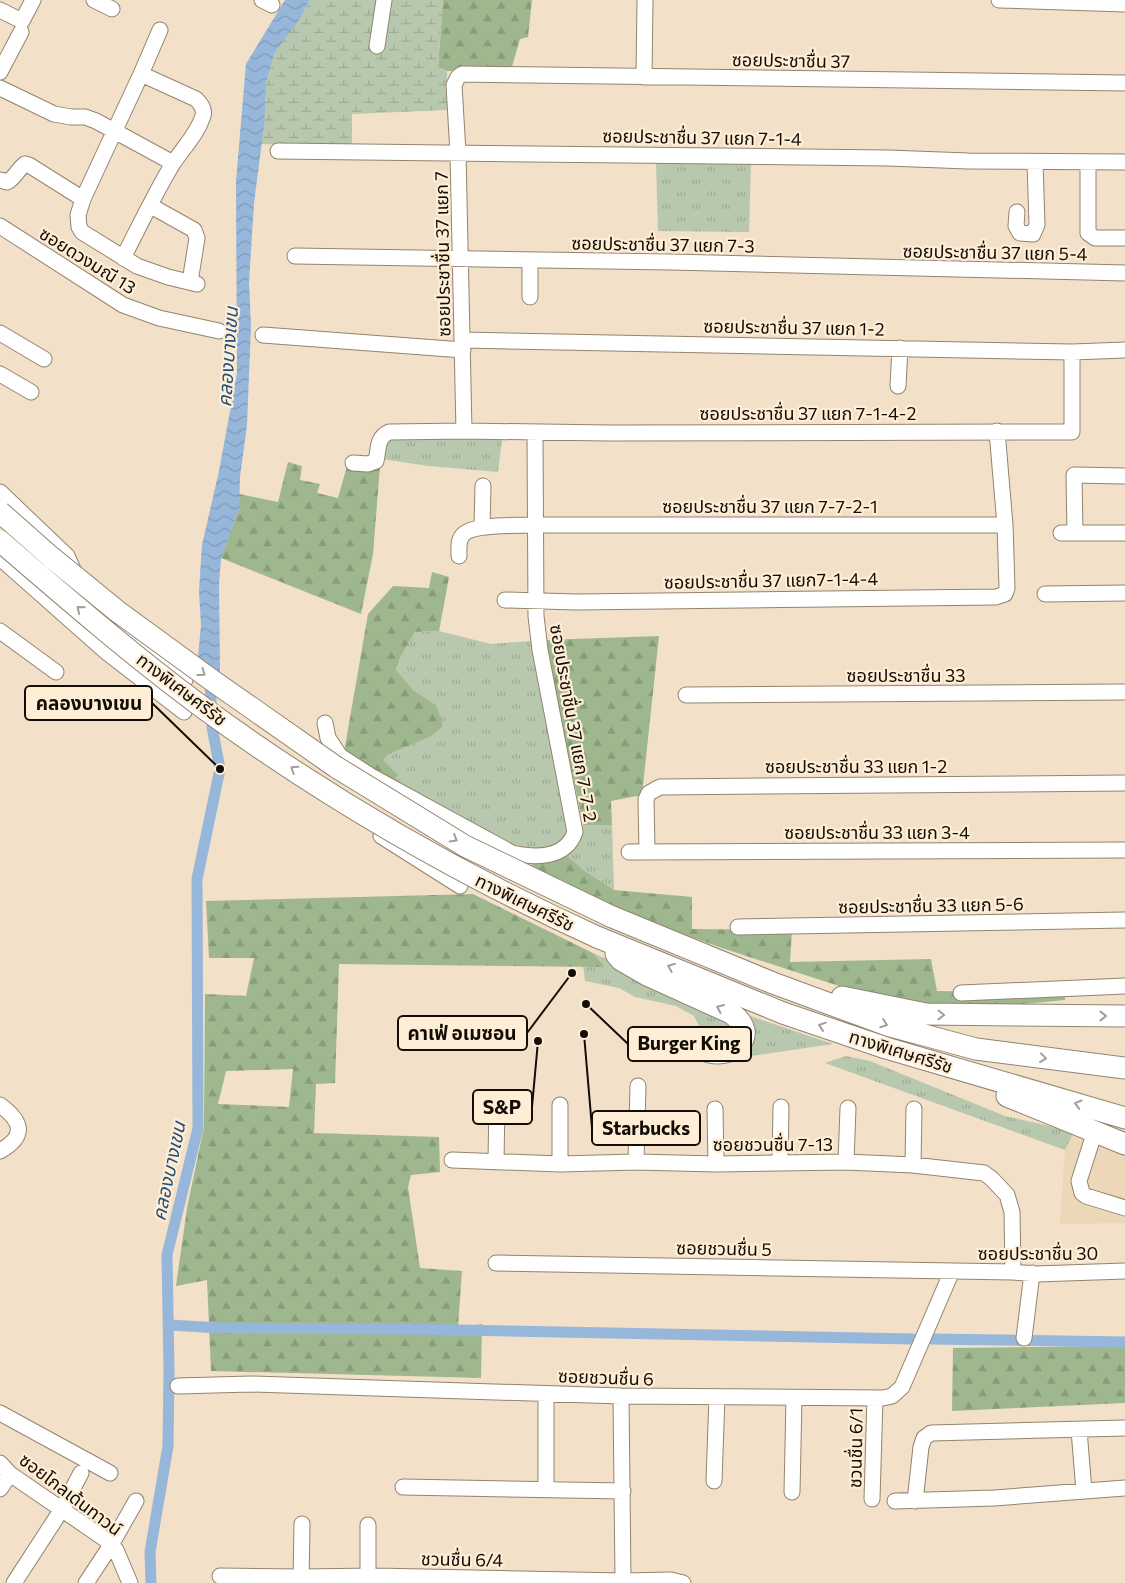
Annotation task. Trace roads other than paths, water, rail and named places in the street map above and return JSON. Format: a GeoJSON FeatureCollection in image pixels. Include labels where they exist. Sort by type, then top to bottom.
{"type":"FeatureCollection","features":[{"type":"Feature","properties":{"kind":"highway","name":"ทางพิเศษศรีรัช"},"geometry":{"type":"LineString","coordinates":[[0,512],[117,611],[212,681],[336,767],[465,846],[610,916],[773,983],[887,1025],[976,1049],[1125,1068]]}},
{"type":"Feature","properties":{"kind":"highway","name":"ทางพิเศษศรีรัช"},"geometry":{"type":"LineString","coordinates":[[0,542],[108,632],[202,706],[346,803],[466,873],[532,908],[599,938],[783,1013],[886,1048],[1125,1118]]}},
{"type":"Feature","properties":{"kind":"highway"},"geometry":{"type":"LineString","coordinates":[[599,938],[621,960],[647,975],[731,1013],[740,1020],[745,1030],[738,1047],[730,1051],[714,1053],[704,1050]]}},
{"type":"Feature","properties":{"kind":"highway"},"geometry":{"type":"LineString","coordinates":[[773,983],[926,1014],[1125,1016]]}},
{"type":"Feature","properties":{"kind":"highway"},"geometry":{"type":"LineString","coordinates":[[886,1048],[1125,1144]]}},
{"type":"Feature","properties":{"kind":"street"},"geometry":{"type":"LineString","coordinates":[[0,10],[22,22],[33,0]]}},
{"type":"Feature","properties":{"kind":"street"},"geometry":{"type":"LineString","coordinates":[[94,0],[112,9]]}},
{"type":"Feature","properties":{"kind":"street"},"geometry":{"type":"LineString","coordinates":[[377,46],[384,0]]}},
{"type":"Feature","properties":{"kind":"street"},"geometry":{"type":"LineString","coordinates":[[644,77],[645,0]]}},
{"type":"Feature","properties":{"kind":"street"},"geometry":{"type":"LineString","coordinates":[[999,0],[1125,4]]}},
{"type":"Feature","properties":{"kind":"street"},"geometry":{"type":"LineString","coordinates":[[151,206],[191,228],[196,233],[194,283],[151,272],[123,258],[82,232],[79,227],[78,214],[82,199],[160,30]]}},
{"type":"Feature","properties":{"kind":"street"},"geometry":{"type":"LineString","coordinates":[[0,72],[21,32]]}},
{"type":"Feature","properties":{"kind":"street"},"geometry":{"type":"LineString","coordinates":[[123,258],[173,163],[188,144],[203,116],[204,110],[196,100],[141,74]]}},
{"type":"Feature","properties":{"kind":"street","name":"ซอยประชาชื่น 37"},"geometry":{"type":"LineString","coordinates":[[458,77],[466,74],[1125,83]]}},
{"type":"Feature","properties":{"kind":"street","name":"ซอยประชาชื่น 37 แยก 7"},"geometry":{"type":"LineString","coordinates":[[458,77],[454,85],[458,153],[464,431]]}},
{"type":"Feature","properties":{"kind":"street"},"geometry":{"type":"LineString","coordinates":[[0,88],[54,114],[85,117],[173,163]]}},
{"type":"Feature","properties":{"kind":"street","name":"ซอยประชาชื่น 37 แยก 7-1-4"},"geometry":{"type":"LineString","coordinates":[[278,151],[1125,162]]}},
{"type":"Feature","properties":{"kind":"street"},"geometry":{"type":"LineString","coordinates":[[1017,212],[1016,226],[1020,233],[1032,234],[1036,225],[1035,162]]}},
{"type":"Feature","properties":{"kind":"street"},"geometry":{"type":"LineString","coordinates":[[1088,162],[1088,233],[1094,238],[1125,238]]}},
{"type":"Feature","properties":{"kind":"street"},"geometry":{"type":"LineString","coordinates":[[4,181],[12,180],[25,164],[82,199]]}},
{"type":"Feature","properties":{"kind":"street","name":"ซอยดวงมณี 13"},"geometry":{"type":"LineString","coordinates":[[0,226],[123,306],[159,318],[219,331]]}},
{"type":"Feature","properties":{"kind":"street","name":"ซอยประชาชื่น 37 แยก 7-3"},"geometry":{"type":"LineString","coordinates":[[295,256],[865,267]]}},
{"type":"Feature","properties":{"kind":"street"},"geometry":{"type":"LineString","coordinates":[[530,260],[530,297]]}},
{"type":"Feature","properties":{"kind":"street","name":"ซอยประชาชื่น 37 แยก 5-4"},"geometry":{"type":"LineString","coordinates":[[865,267],[1125,274]]}},
{"type":"Feature","properties":{"kind":"street"},"geometry":{"type":"LineString","coordinates":[[0,333],[44,359]]}},
{"type":"Feature","properties":{"kind":"street","name":"ซอยประชาชื่น 37 แยก 1-2"},"geometry":{"type":"LineString","coordinates":[[262,335],[463,345],[900,348],[1072,352],[1125,350]]}},
{"type":"Feature","properties":{"kind":"street"},"geometry":{"type":"LineString","coordinates":[[898,386],[900,348]]}},
{"type":"Feature","properties":{"kind":"street","name":"ซอยประชาชื่น 37 แยก 7-1-4-2"},"geometry":{"type":"LineString","coordinates":[[352,463],[368,464],[376,461],[377,447],[380,439],[388,432],[1072,432],[1072,352]]}},
{"type":"Feature","properties":{"kind":"street"},"geometry":{"type":"LineString","coordinates":[[0,374],[30,392]]}},
{"type":"Feature","properties":{"kind":"street"},"geometry":{"type":"LineString","coordinates":[[998,431],[1005,525]]}},
{"type":"Feature","properties":{"kind":"street","name":"ซอยประชาชื่น 37 แยก 7-7-2"},"geometry":{"type":"LineString","coordinates":[[325,723],[328,738],[340,756],[371,776],[512,853],[534,857],[543,856],[564,849],[573,838],[575,832],[540,650],[536,616],[535,433]]}},
{"type":"Feature","properties":{"kind":"street"},"geometry":{"type":"LineString","coordinates":[[1125,476],[1074,475],[1068,533],[1125,533]]}},
{"type":"Feature","properties":{"kind":"street"},"geometry":{"type":"LineString","coordinates":[[458,556],[461,536],[472,528],[482,527],[483,486]]}},
{"type":"Feature","properties":{"kind":"street"},"geometry":{"type":"LineString","coordinates":[[0,492],[67,556],[81,589],[113,620],[185,680]]}},
{"type":"Feature","properties":{"kind":"street","name":"ซอยประชาชื่น 37 แยก 7-7-2-1"},"geometry":{"type":"LineString","coordinates":[[482,527],[536,525],[1005,525]]}},
{"type":"Feature","properties":{"kind":"street","name":"ซอยประชาชื่น 37 แยก7-1-4-4"},"geometry":{"type":"LineString","coordinates":[[505,600],[576,602],[996,597],[1005,594],[1007,588],[1005,525]]}},
{"type":"Feature","properties":{"kind":"street"},"geometry":{"type":"LineString","coordinates":[[0,558],[105,652],[184,712]]}},
{"type":"Feature","properties":{"kind":"street"},"geometry":{"type":"LineString","coordinates":[[1045,594],[1125,593]]}},
{"type":"Feature","properties":{"kind":"street"},"geometry":{"type":"LineString","coordinates":[[0,631],[56,672]]}},
{"type":"Feature","properties":{"kind":"street","name":"ซอยประชาชื่น 33"},"geometry":{"type":"LineString","coordinates":[[686,695],[1125,692]]}},
{"type":"Feature","properties":{"kind":"street"},"geometry":{"type":"LineString","coordinates":[[340,756],[317,796],[460,886]]}},
{"type":"Feature","properties":{"kind":"street","name":"ซอยประชาชื่น 33 แยก 1-2"},"geometry":{"type":"LineString","coordinates":[[647,852],[646,799],[649,793],[660,786],[1125,783]]}},
{"type":"Feature","properties":{"kind":"street","name":"ซอยประชาชื่น 33 แยก 3-4"},"geometry":{"type":"LineString","coordinates":[[629,852],[1125,850]]}},
{"type":"Feature","properties":{"kind":"street","name":"ซอยประชาชื่น 33 แยก 5-6"},"geometry":{"type":"LineString","coordinates":[[738,927],[1125,920]]}},
{"type":"Feature","properties":{"kind":"street"},"geometry":{"type":"LineString","coordinates":[[961,992],[1125,986]]}},
{"type":"Feature","properties":{"kind":"street"},"geometry":{"type":"LineString","coordinates":[[636,1162],[638,1086]]}},
{"type":"Feature","properties":{"kind":"street"},"geometry":{"type":"LineString","coordinates":[[496,1161],[498,1102]]}},
{"type":"Feature","properties":{"kind":"street"},"geometry":{"type":"LineString","coordinates":[[0,1105],[12,1114],[19,1130],[15,1139],[0,1151]]}},
{"type":"Feature","properties":{"kind":"street"},"geometry":{"type":"LineString","coordinates":[[560,1105],[560,1164]]}},
{"type":"Feature","properties":{"kind":"street"},"geometry":{"type":"LineString","coordinates":[[780,1163],[781,1107]]}},
{"type":"Feature","properties":{"kind":"street"},"geometry":{"type":"LineString","coordinates":[[846,1162],[848,1108]]}},
{"type":"Feature","properties":{"kind":"street"},"geometry":{"type":"LineString","coordinates":[[715,1109],[716,1164]]}},
{"type":"Feature","properties":{"kind":"street"},"geometry":{"type":"LineString","coordinates":[[913,1165],[914,1109]]}},
{"type":"Feature","properties":{"kind":"street"},"geometry":{"type":"LineString","coordinates":[[1095,1131],[1080,1181],[1082,1192],[1086,1196],[1125,1208]]}},
{"type":"Feature","properties":{"kind":"street","name":"ซอยชวนชื่น 7-13"},"geometry":{"type":"LineString","coordinates":[[452,1160],[560,1164],[846,1162],[913,1165],[984,1173],[1001,1187],[1007,1195],[1012,1212],[1013,1272]]}},
{"type":"Feature","properties":{"kind":"street","name":"ซอยชวนชื่น 5"},"geometry":{"type":"LineString","coordinates":[[496,1263],[952,1271]]}},
{"type":"Feature","properties":{"kind":"street","name":"ซอยประชาชื่น 30"},"geometry":{"type":"LineString","coordinates":[[952,1271],[1032,1273],[1125,1271]]}},
{"type":"Feature","properties":{"kind":"street","name":"ซอยชวนชื่น 6"},"geometry":{"type":"LineString","coordinates":[[178,1386],[251,1384],[621,1396],[875,1398],[892,1396],[902,1387],[952,1271]]}},
{"type":"Feature","properties":{"kind":"street"},"geometry":{"type":"LineString","coordinates":[[1024,1338],[1032,1273]]}},
{"type":"Feature","properties":{"kind":"street"},"geometry":{"type":"LineString","coordinates":[[546,1394],[546,1488]]}},
{"type":"Feature","properties":{"kind":"street"},"geometry":{"type":"LineString","coordinates":[[621,1396],[623,1581]]}},
{"type":"Feature","properties":{"kind":"street"},"geometry":{"type":"LineString","coordinates":[[714,1481],[717,1397]]}},
{"type":"Feature","properties":{"kind":"street"},"geometry":{"type":"LineString","coordinates":[[792,1492],[794,1398]]}},
{"type":"Feature","properties":{"kind":"street","name":"ชวนชื่น 6/1"},"geometry":{"type":"LineString","coordinates":[[872,1499],[875,1398]]}},
{"type":"Feature","properties":{"kind":"street"},"geometry":{"type":"LineString","coordinates":[[0,1413],[110,1473]]}},
{"type":"Feature","properties":{"kind":"street"},"geometry":{"type":"LineString","coordinates":[[915,1502],[921,1447],[924,1438],[931,1433],[1125,1428]]}},
{"type":"Feature","properties":{"kind":"street"},"geometry":{"type":"LineString","coordinates":[[1079,1430],[1084,1491]]}},
{"type":"Feature","properties":{"kind":"street"},"geometry":{"type":"LineString","coordinates":[[0,1489],[5,1468]]}},
{"type":"Feature","properties":{"kind":"street","name":"ซอยโกลเด้นทาวน์"},"geometry":{"type":"LineString","coordinates":[[5,1468],[106,1539],[116,1550],[130,1583]]}},
{"type":"Feature","properties":{"kind":"street"},"geometry":{"type":"LineString","coordinates":[[14,1583],[62,1509],[81,1473]]}},
{"type":"Feature","properties":{"kind":"street"},"geometry":{"type":"LineString","coordinates":[[402,1487],[546,1488],[623,1491]]}},
{"type":"Feature","properties":{"kind":"street"},"geometry":{"type":"LineString","coordinates":[[895,1501],[915,1502],[994,1498],[1125,1488]]}},
{"type":"Feature","properties":{"kind":"street"},"geometry":{"type":"LineString","coordinates":[[86,1583],[111,1545],[136,1501]]}},
{"type":"Feature","properties":{"kind":"street"},"geometry":{"type":"LineString","coordinates":[[301,1580],[302,1524]]}},
{"type":"Feature","properties":{"kind":"street"},"geometry":{"type":"LineString","coordinates":[[368,1525],[372,1578]]}},
{"type":"Feature","properties":{"kind":"street","name":"ชวนชื่น 6/4"},"geometry":{"type":"LineString","coordinates":[[220,1576],[301,1580],[372,1578],[524,1581],[670,1580],[683,1583]]}},
{"type":"Feature","properties":{"kind":"water"},"geometry":{"type":"Polygon","coordinates":[[[285,0],[310,0],[297,23],[275,52],[266,83],[264,126],[254,203],[249,282],[251,326],[247,425],[240,477],[239,508],[221,559],[219,584],[220,674],[198,657],[201,625],[199,591],[202,545],[219,471],[237,373],[236,181],[246,64],[285,0]]]}},
{"type":"Feature","properties":{"kind":"waterway","name":"คลองบางเขน"},"geometry":{"type":"LineString","coordinates":[[151,1583],[150,1552],[168,1446],[167,1255],[198,1128],[197,879],[220,769],[212,727],[210,677]]}},
{"type":"Feature","properties":{"kind":"waterway"},"geometry":{"type":"LineString","coordinates":[[169,1325],[221,1328],[407,1329],[913,1339]]}},
{"type":"Feature","properties":{"kind":"waterway"},"geometry":{"type":"LineString","coordinates":[[932,1339],[1125,1342]]}},
{"type":"Feature","properties":{"kind":"place","name":"คลองบางเขน"},"geometry":{"type":"Point","coordinates":[220,769]}},
{"type":"Feature","properties":{"kind":"place","name":"คาเฟ่ อเมซอน"},"geometry":{"type":"Point","coordinates":[572,973]}},
{"type":"Feature","properties":{"kind":"place","name":"Burger King"},"geometry":{"type":"Point","coordinates":[586,1004]}},
{"type":"Feature","properties":{"kind":"place","name":"Starbucks"},"geometry":{"type":"Point","coordinates":[584,1034]}},
{"type":"Feature","properties":{"kind":"place","name":"S&P"},"geometry":{"type":"Point","coordinates":[538,1041]}}]}
